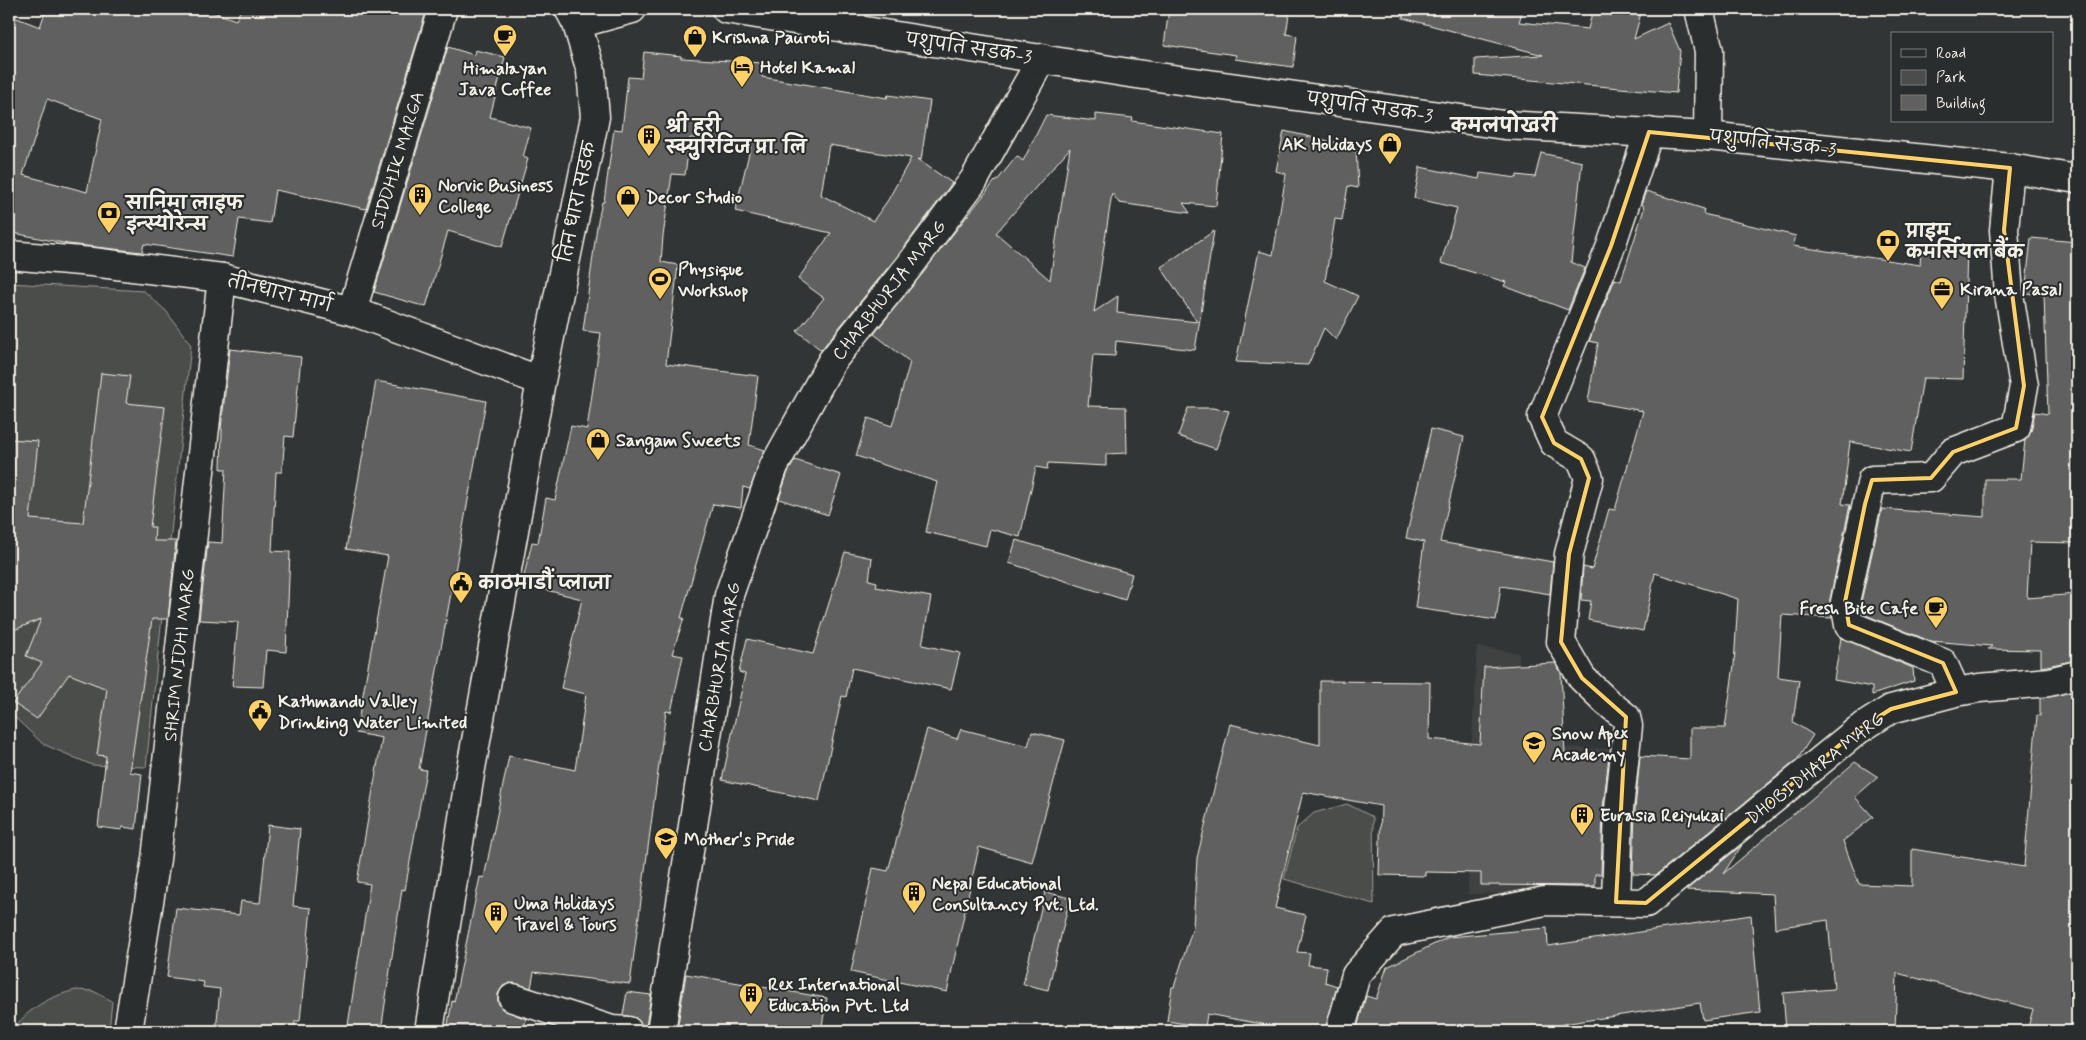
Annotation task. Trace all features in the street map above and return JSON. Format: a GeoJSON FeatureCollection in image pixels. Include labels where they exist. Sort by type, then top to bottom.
{"type":"FeatureCollection","features":[{"type":"Feature","properties":{"kind":"street","name":"SIDDHIK MARGA"},"geometry":{"type":"LineString","coordinates":[[352,311],[443,9]]}},
{"type":"Feature","properties":{"kind":"street"},"geometry":{"type":"LineString","coordinates":[[573,16],[632,9]]}},
{"type":"Feature","properties":{"kind":"street","name":"पशुपति सडक-3"},"geometry":{"type":"LineString","coordinates":[[726,9],[849,19],[1042,58],[1129,73],[1504,125],[1708,136],[2010,168],[2077,178]]}},
{"type":"Feature","properties":{"kind":"street"},"geometry":{"type":"LineString","coordinates":[[1699,9],[1709,51],[1708,136]]}},
{"type":"Feature","properties":{"kind":"street","name":"तिन धारा सडक"},"geometry":{"type":"LineString","coordinates":[[430,1031],[470,774],[540,381],[594,117],[591,71],[573,16]]}},
{"type":"Feature","properties":{"kind":"street","name":"CHARBHURJA MARG"},"geometry":{"type":"LineString","coordinates":[[660,1031],[729,595],[774,466],[832,361],[911,264],[974,180],[1042,58]]}},
{"type":"Feature","properties":{"kind":"street"},"geometry":{"type":"LineString","coordinates":[[1616,902],[1619,809],[1628,726],[1626,717],[1582,678],[1561,642],[1569,554],[1590,478],[1581,459],[1554,444],[1542,417],[1610,246],[1649,132]]}},
{"type":"Feature","properties":{"kind":"street"},"geometry":{"type":"LineString","coordinates":[[1956,692],[1943,663],[1849,625],[1844,602],[1872,480],[1931,478],[1953,452],[2016,428],[2024,386],[2009,294],[2004,230],[2010,168]]}},
{"type":"Feature","properties":{"kind":"street","name":"तीनधारा मार्ग"},"geometry":{"type":"LineString","coordinates":[[9,255],[92,262],[222,278],[352,311],[540,381]]}},
{"type":"Feature","properties":{"kind":"street","name":"SHRIM NIDHI MARG"},"geometry":{"type":"LineString","coordinates":[[128,1031],[156,860],[222,278]]}},
{"type":"Feature","properties":{"kind":"street","name":"DHOBIDHARA MARG"},"geometry":{"type":"LineString","coordinates":[[1340,1031],[1356,975],[1394,932],[1545,901],[1646,902],[1858,730],[1891,709],[1956,692],[1979,688],[2049,682],[2077,675]]}},
{"type":"Feature","properties":{"kind":"street"},"geometry":{"type":"LineString","coordinates":[[513,998],[612,1030],[628,1031]]}},
{"type":"Feature","properties":{"kind":"highlighted area"},"geometry":{"type":"Polygon","coordinates":[[[1649,132],[2010,168],[2004,230],[2024,386],[2016,428],[1953,452],[1931,478],[1872,480],[1865,504],[1845,602],[1849,625],[1943,663],[1956,692],[1891,709],[1858,730],[1646,903],[1616,902],[1626,717],[1582,678],[1561,642],[1569,554],[1589,478],[1581,459],[1554,443],[1542,417],[1611,246],[1649,132]]]}},
{"type":"Feature","properties":{"kind":"shaded area","name":"Snow Apex Academy"},"geometry":{"type":"Polygon","coordinates":[[[1477,647],[1519,653],[1519,731],[1553,747],[1613,749],[1613,811],[1551,813],[1550,857],[1607,857],[1607,893],[1468,894],[1470,772],[1477,647]],[[1609,757],[1548,799],[1607,800],[1609,757]],[[1483,830],[1481,885],[1513,886],[1515,858],[1483,830]],[[1595,861],[1525,885],[1594,887],[1595,861]]]}},
{"type":"Feature","properties":{"kind":"green space"},"geometry":{"type":"Polygon","coordinates":[[[9,283],[144,291],[166,311],[191,345],[146,767],[92,765],[43,744],[9,712],[9,283]]]}},
{"type":"Feature","properties":{"kind":"green space"},"geometry":{"type":"Polygon","coordinates":[[[1347,804],[1373,817],[1374,904],[1284,879],[1297,828],[1314,813],[1347,804]]]}},
{"type":"Feature","properties":{"kind":"green space"},"geometry":{"type":"Polygon","coordinates":[[[76,990],[93,991],[112,1001],[109,1031],[12,1031],[25,1016],[40,1004],[76,990]]]}},
{"type":"Feature","properties":{"kind":"building"},"geometry":{"type":"Polygon","coordinates":[[[46,9],[205,9],[236,20],[241,9],[427,9],[366,209],[275,190],[270,223],[239,219],[233,257],[144,244],[142,252],[68,244],[9,232],[9,15],[40,27],[46,9]],[[47,99],[23,175],[87,192],[102,119],[47,99]]]}},
{"type":"Feature","properties":{"kind":"building"},"geometry":{"type":"Polygon","coordinates":[[[1169,9],[1290,9],[1286,34],[1297,36],[1293,67],[1235,59],[1236,55],[1164,45],[1169,9]]]}},
{"type":"Feature","properties":{"kind":"building"},"geometry":{"type":"Polygon","coordinates":[[[1404,9],[1523,9],[1519,22],[1588,29],[1593,9],[1642,9],[1634,39],[1668,23],[1680,51],[1676,93],[1475,75],[1475,59],[1543,55],[1403,18],[1404,9]]]}},
{"type":"Feature","properties":{"kind":"building"},"geometry":{"type":"Polygon","coordinates":[[[448,47],[474,55],[475,50],[505,57],[490,117],[531,128],[523,157],[528,159],[502,247],[448,231],[426,307],[374,292],[448,47]]]}},
{"type":"Feature","properties":{"kind":"building"},"geometry":{"type":"Polygon","coordinates":[[[644,52],[681,56],[681,58],[763,63],[762,77],[887,98],[888,95],[930,101],[921,160],[917,159],[952,183],[899,254],[821,350],[797,331],[824,298],[798,279],[831,233],[735,211],[752,141],[690,138],[685,175],[672,174],[663,236],[661,262],[678,265],[666,364],[758,376],[749,445],[765,450],[750,489],[743,487],[741,508],[713,504],[681,618],[684,618],[672,654],[683,656],[671,712],[666,711],[630,984],[534,972],[531,988],[510,983],[503,986],[498,994],[498,1002],[502,1009],[526,1019],[524,1031],[447,1031],[480,877],[484,878],[509,756],[575,770],[586,694],[561,688],[582,599],[522,584],[532,542],[538,543],[546,498],[555,500],[571,426],[587,429],[601,333],[583,331],[597,226],[602,202],[604,202],[614,129],[622,130],[628,77],[641,78],[644,52]],[[829,145],[821,195],[873,221],[888,200],[911,158],[829,145]]]}},
{"type":"Feature","properties":{"kind":"building"},"geometry":{"type":"Polygon","coordinates":[[[1096,114],[1133,118],[1132,121],[1223,134],[1216,206],[1183,203],[1190,213],[1119,203],[1112,193],[1094,312],[1118,296],[1117,313],[1197,322],[1161,267],[1214,231],[1195,350],[1116,341],[1115,356],[1093,355],[1088,406],[1126,407],[1127,453],[1106,454],[1106,466],[1048,463],[1047,469],[1036,467],[1020,537],[990,529],[986,546],[926,532],[937,482],[856,456],[868,418],[892,426],[910,362],[874,334],[995,181],[1017,156],[1023,161],[1046,115],[1096,121],[1096,114]],[[1070,148],[996,233],[1050,280],[1070,148]]]}},
{"type":"Feature","properties":{"kind":"building"},"geometry":{"type":"Polygon","coordinates":[[[1284,131],[1356,147],[1358,188],[1348,186],[1342,220],[1335,219],[1325,281],[1358,296],[1336,340],[1324,328],[1308,365],[1236,362],[1259,251],[1273,255],[1286,174],[1276,171],[1284,131]]]}},
{"type":"Feature","properties":{"kind":"building"},"geometry":{"type":"Polygon","coordinates":[[[1541,153],[1582,162],[1571,262],[1585,268],[1568,310],[1504,286],[1506,282],[1441,263],[1457,208],[1414,198],[1420,167],[1479,179],[1480,173],[1517,178],[1517,175],[1535,177],[1541,153]]]}},
{"type":"Feature","properties":{"kind":"building"},"geometry":{"type":"Polygon","coordinates":[[[1646,191],[1704,209],[1703,214],[1796,236],[1793,246],[1920,265],[1921,248],[1967,250],[1963,379],[1923,378],[1911,452],[1850,442],[1842,504],[1850,505],[1830,599],[1832,618],[1782,615],[1778,677],[1799,680],[1793,722],[1813,735],[1797,760],[1656,875],[1633,874],[1635,810],[1640,756],[1690,759],[1690,728],[1725,728],[1734,665],[1738,599],[1655,573],[1643,631],[1588,620],[1591,601],[1581,600],[1583,567],[1592,569],[1609,509],[1615,510],[1643,411],[1588,401],[1598,343],[1589,341],[1615,279],[1621,281],[1644,209],[1642,202],[1646,191]]]}},
{"type":"Feature","properties":{"kind":"building"},"geometry":{"type":"Polygon","coordinates":[[[2031,238],[2077,242],[2077,287],[2073,325],[2077,325],[2077,543],[2030,542],[2027,598],[2077,594],[2077,660],[2041,667],[2041,650],[1988,649],[1992,646],[1930,641],[1863,614],[1861,602],[1882,509],[1985,517],[1985,479],[2021,479],[2025,440],[2031,431],[2035,412],[2048,414],[2044,295],[2025,293],[2031,238]]]}},
{"type":"Feature","properties":{"kind":"building"},"geometry":{"type":"Polygon","coordinates":[[[230,349],[301,357],[293,437],[285,436],[282,472],[276,472],[272,551],[290,552],[286,652],[266,650],[263,687],[232,686],[238,622],[199,620],[208,542],[222,543],[226,469],[221,469],[221,429],[230,349]]]}},
{"type":"Feature","properties":{"kind":"building"},"geometry":{"type":"Polygon","coordinates":[[[101,373],[130,376],[126,403],[165,407],[150,527],[155,527],[154,541],[176,541],[168,619],[152,619],[130,772],[142,774],[136,829],[122,827],[122,830],[98,827],[106,756],[97,755],[107,689],[69,674],[37,719],[13,703],[42,663],[26,656],[41,619],[9,632],[9,439],[38,441],[30,519],[83,523],[101,373]]]}},
{"type":"Feature","properties":{"kind":"building"},"geometry":{"type":"Polygon","coordinates":[[[376,381],[486,401],[419,769],[426,770],[405,890],[402,889],[381,1031],[352,1031],[353,1026],[348,1025],[370,884],[357,882],[382,738],[356,733],[388,556],[346,549],[376,381]]]}},
{"type":"Feature","properties":{"kind":"building"},"geometry":{"type":"Polygon","coordinates":[[[1188,408],[1213,408],[1229,411],[1216,449],[1178,436],[1188,408]]]}},
{"type":"Feature","properties":{"kind":"building"},"geometry":{"type":"Polygon","coordinates":[[[1431,429],[1464,437],[1440,542],[1553,562],[1550,594],[1501,586],[1496,620],[1415,608],[1424,542],[1406,538],[1431,429]]]}},
{"type":"Feature","properties":{"kind":"building"},"geometry":{"type":"Polygon","coordinates":[[[795,460],[841,475],[828,515],[779,499],[788,472],[795,460]]]}},
{"type":"Feature","properties":{"kind":"building"},"geometry":{"type":"Polygon","coordinates":[[[1016,540],[1132,574],[1125,600],[1009,563],[1016,540]]]}},
{"type":"Feature","properties":{"kind":"building"},"geometry":{"type":"Polygon","coordinates":[[[845,552],[872,558],[869,580],[877,582],[876,587],[931,597],[922,645],[960,653],[951,689],[852,668],[846,697],[842,696],[819,801],[722,780],[745,674],[739,672],[747,639],[813,654],[845,552]]]}},
{"type":"Feature","properties":{"kind":"building"},"geometry":{"type":"Polygon","coordinates":[[[1841,638],[1913,668],[1914,681],[1872,695],[1872,687],[1834,680],[1841,638]]]}},
{"type":"Feature","properties":{"kind":"building"},"geometry":{"type":"Polygon","coordinates":[[[1555,663],[1561,672],[1565,755],[1609,756],[1603,808],[1601,874],[1595,874],[1595,886],[1481,885],[1481,873],[1425,872],[1425,876],[1379,875],[1381,806],[1303,792],[1275,908],[1306,915],[1297,952],[1310,953],[1308,965],[1327,967],[1325,982],[1337,986],[1325,1031],[1288,1031],[1289,1029],[1207,1014],[1205,1027],[1167,1021],[1172,987],[1174,987],[1193,927],[1197,858],[1230,724],[1320,745],[1320,681],[1430,682],[1429,739],[1480,744],[1484,667],[1555,663]]]}},
{"type":"Feature","properties":{"kind":"building"},"geometry":{"type":"Polygon","coordinates":[[[2077,691],[2077,1031],[2027,1031],[2033,1009],[1897,973],[1895,1031],[1844,1031],[1845,1026],[1786,1030],[1783,993],[1834,989],[1828,920],[1775,928],[1773,894],[1686,890],[1742,845],[1723,874],[1855,762],[1878,777],[1855,797],[1873,817],[1843,841],[1859,884],[1912,886],[1912,849],[2024,867],[2037,715],[2040,716],[2040,698],[2077,691]]]}},
{"type":"Feature","properties":{"kind":"building"},"geometry":{"type":"Polygon","coordinates":[[[927,729],[957,739],[961,729],[1028,746],[1032,732],[1065,740],[1032,862],[979,847],[947,992],[851,972],[873,868],[888,871],[927,729]]]}},
{"type":"Feature","properties":{"kind":"building"},"geometry":{"type":"Polygon","coordinates":[[[268,825],[300,829],[293,906],[311,908],[300,1021],[295,1021],[294,1031],[216,1031],[220,989],[203,987],[204,982],[167,977],[176,908],[239,915],[241,901],[260,903],[268,825]]]}},
{"type":"Feature","properties":{"kind":"building"},"geometry":{"type":"Polygon","coordinates":[[[1045,892],[1070,898],[1048,990],[1023,984],[1045,892]]]}},
{"type":"Feature","properties":{"kind":"building"},"geometry":{"type":"Polygon","coordinates":[[[1751,915],[1760,1012],[1703,1020],[1700,1003],[1563,1024],[1564,1031],[1356,1031],[1366,996],[1376,999],[1387,967],[1449,937],[1547,928],[1548,946],[1751,915]]]}},
{"type":"Feature","properties":{"kind":"building","name":"Rex International Education Pvt. Ltd"},"geometry":{"type":"Polygon","coordinates":[[[686,974],[827,998],[821,1031],[677,1031],[686,974]]]}},
{"type":"Feature","properties":{"kind":"building"},"geometry":{"type":"Polygon","coordinates":[[[627,992],[651,995],[646,1027],[643,1027],[636,1018],[623,1015],[627,992]]]}},
{"type":"Feature","properties":{"kind":"place","name":"Himalayan Java Coffee"},"geometry":{"type":"Point","coordinates":[505,57]}},
{"type":"Feature","properties":{"kind":"place","name":"Krishna Pauroti"},"geometry":{"type":"Point","coordinates":[695,58]}},
{"type":"Feature","properties":{"kind":"place","name":"Hotel Kamal"},"geometry":{"type":"Point","coordinates":[742,88]}},
{"type":"Feature","properties":{"kind":"place","name":"श्री हरी स्क्युरिटिज प्रा. लि"},"geometry":{"type":"Point","coordinates":[649,157]}},
{"type":"Feature","properties":{"kind":"place","name":"AK Holidays"},"geometry":{"type":"Point","coordinates":[1390,165]}},
{"type":"Feature","properties":{"kind":"place","name":"Norvic Business College"},"geometry":{"type":"Point","coordinates":[420,216]}},
{"type":"Feature","properties":{"kind":"place","name":"Decor Studio"},"geometry":{"type":"Point","coordinates":[628,218]}},
{"type":"Feature","properties":{"kind":"place","name":"सानिमा लाइफ इन्स्योरेन्स"},"geometry":{"type":"Point","coordinates":[109,234]}},
{"type":"Feature","properties":{"kind":"place","name":"प्राइम कमर्सियल बैंक"},"geometry":{"type":"Point","coordinates":[1888,262]}},
{"type":"Feature","properties":{"kind":"place","name":"Physique Workshop"},"geometry":{"type":"Point","coordinates":[660,300]}},
{"type":"Feature","properties":{"kind":"place","name":"Kirana Pasal"},"geometry":{"type":"Point","coordinates":[1942,310]}},
{"type":"Feature","properties":{"kind":"place","name":"Sangam Sweets"},"geometry":{"type":"Point","coordinates":[598,461]}},
{"type":"Feature","properties":{"kind":"place","name":"काठमाडौं प्लाजा"},"geometry":{"type":"Point","coordinates":[461,604]}},
{"type":"Feature","properties":{"kind":"place","name":"Fresh Bite Cafe"},"geometry":{"type":"Point","coordinates":[1936,629]}},
{"type":"Feature","properties":{"kind":"place","name":"Kathmandu Valley Drinking Water Limited"},"geometry":{"type":"Point","coordinates":[260,732]}},
{"type":"Feature","properties":{"kind":"place","name":"Snow Apex Academy"},"geometry":{"type":"Point","coordinates":[1534,764]}},
{"type":"Feature","properties":{"kind":"place","name":"Eurasia Reiyukai"},"geometry":{"type":"Point","coordinates":[1582,836]}},
{"type":"Feature","properties":{"kind":"place","name":"Mother's Pride"},"geometry":{"type":"Point","coordinates":[666,860]}},
{"type":"Feature","properties":{"kind":"place","name":"Nepal Educational Consultancy Pvt. Ltd."},"geometry":{"type":"Point","coordinates":[914,914]}},
{"type":"Feature","properties":{"kind":"place","name":"Uma Holidays Travel & Tours"},"geometry":{"type":"Point","coordinates":[496,934]}},
{"type":"Feature","properties":{"kind":"place","name":"Rex International Education Pvt. Ltd"},"geometry":{"type":"Point","coordinates":[751,1015]}},
{"type":"Feature","properties":{"kind":"district","name":"कमलपोखरी"},"geometry":{"type":"Point","coordinates":[1504,125]}}]}
